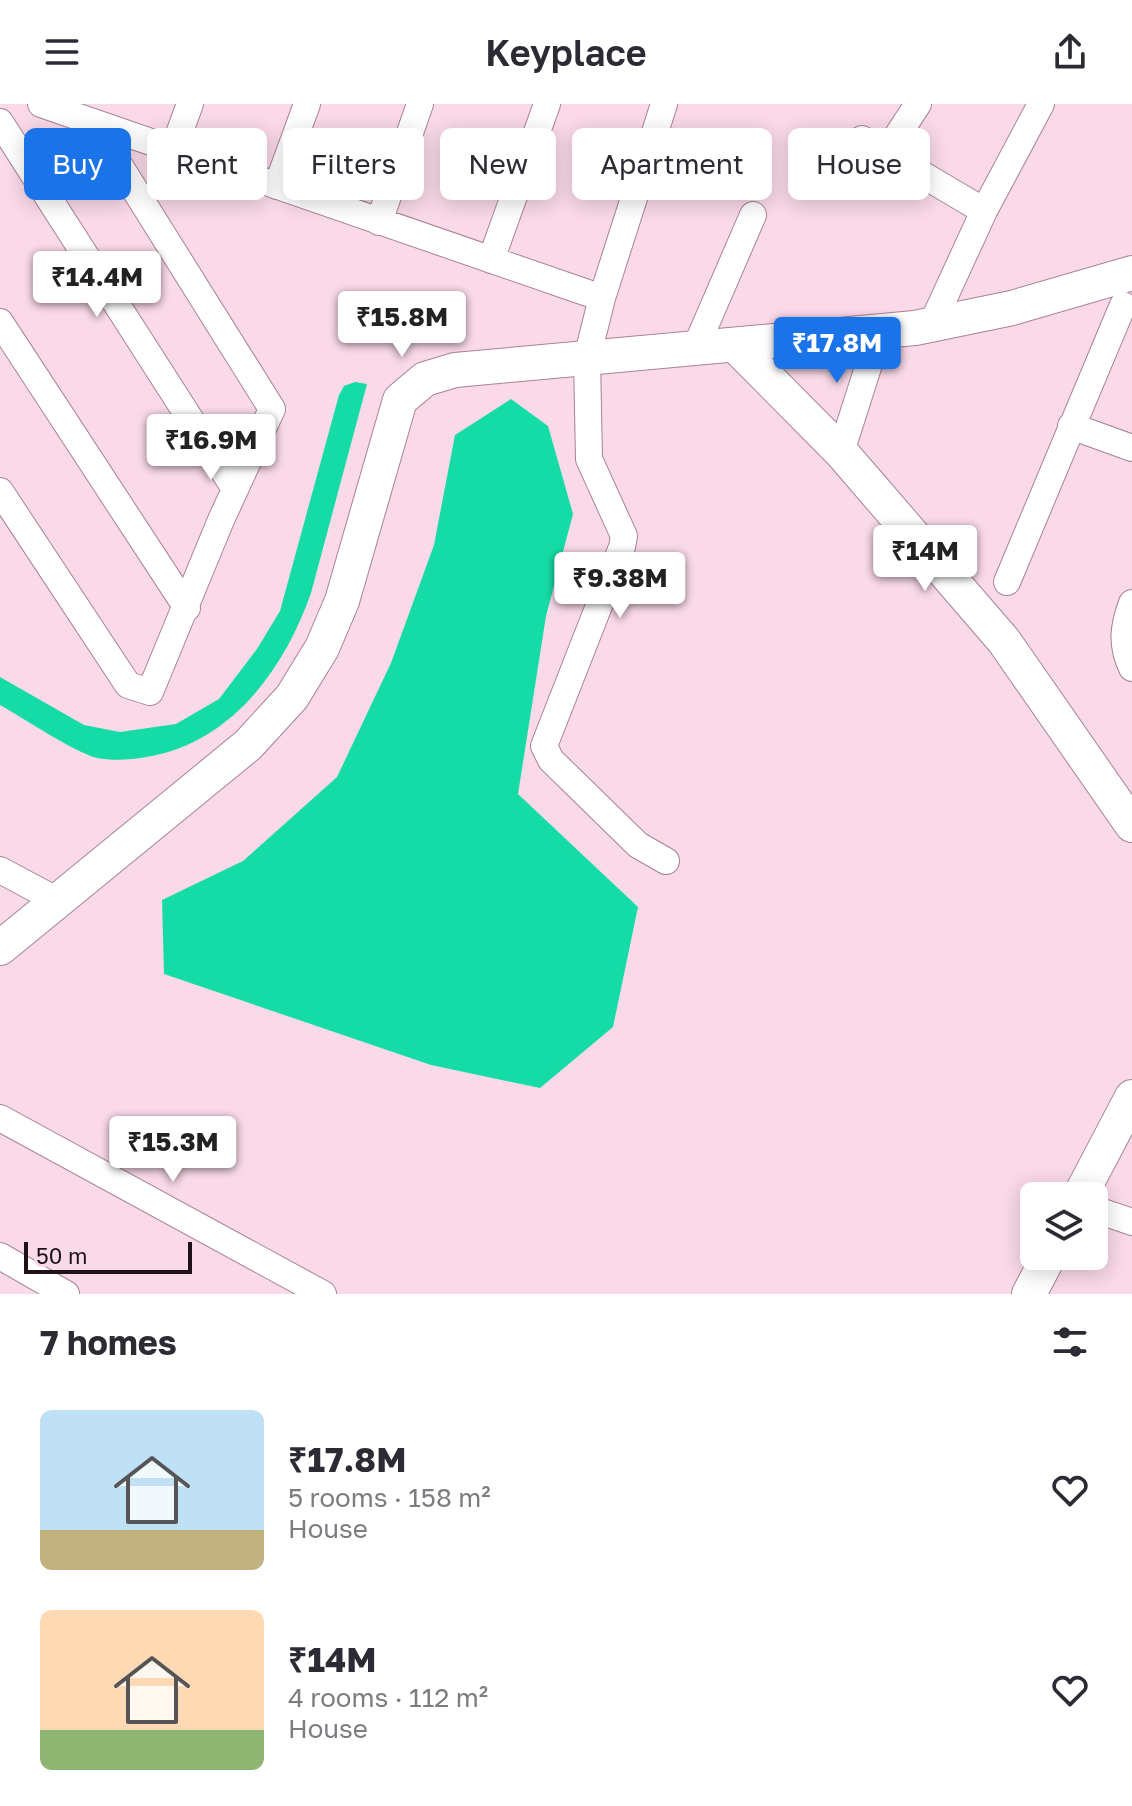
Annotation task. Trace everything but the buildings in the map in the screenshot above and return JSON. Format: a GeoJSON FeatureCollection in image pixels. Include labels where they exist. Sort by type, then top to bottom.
{"type":"FeatureCollection","features":[{"type":"Feature","properties":{"kind":"street"},"geometry":{"type":"LineString","coordinates":[[41,104],[69,109],[93,123],[147,141]]}},
{"type":"Feature","properties":{"kind":"street"},"geometry":{"type":"LineString","coordinates":[[181,128],[190,104]]}},
{"type":"Feature","properties":{"kind":"street"},"geometry":{"type":"LineString","coordinates":[[277,186],[307,104]]}},
{"type":"Feature","properties":{"kind":"street"},"geometry":{"type":"LineString","coordinates":[[379,222],[420,104]]}},
{"type":"Feature","properties":{"kind":"street"},"geometry":{"type":"LineString","coordinates":[[491,260],[547,104]]}},
{"type":"Feature","properties":{"kind":"street"},"geometry":{"type":"LineString","coordinates":[[664,104],[602,298],[587,358],[589,459],[624,536],[544,746],[551,760],[638,845],[666,861]]}},
{"type":"Feature","properties":{"kind":"street"},"geometry":{"type":"LineString","coordinates":[[902,128],[918,104]]}},
{"type":"Feature","properties":{"kind":"street"},"geometry":{"type":"LineString","coordinates":[[932,324],[984,211],[1041,104]]}},
{"type":"Feature","properties":{"kind":"street"},"geometry":{"type":"LineString","coordinates":[[0,122],[235,489]]}},
{"type":"Feature","properties":{"kind":"street"},"geometry":{"type":"LineString","coordinates":[[0,491],[128,685],[150,692],[272,409],[93,123]]}},
{"type":"Feature","properties":{"kind":"street"},"geometry":{"type":"LineString","coordinates":[[930,179],[984,211]]}},
{"type":"Feature","properties":{"kind":"street"},"geometry":{"type":"LineString","coordinates":[[267,183],[602,298]]}},
{"type":"Feature","properties":{"kind":"street"},"geometry":{"type":"LineString","coordinates":[[695,349],[753,215]]}},
{"type":"Feature","properties":{"kind":"street"},"geometry":{"type":"LineString","coordinates":[[0,948],[248,745],[292,697],[333,625],[400,400],[425,379],[444,372],[879,333],[1047,300],[1128,289]]}},
{"type":"Feature","properties":{"kind":"street"},"geometry":{"type":"LineString","coordinates":[[1007,582],[1128,289]]}},
{"type":"Feature","properties":{"kind":"street"},"geometry":{"type":"LineString","coordinates":[[0,322],[187,608]]}},
{"type":"Feature","properties":{"kind":"street"},"geometry":{"type":"LineString","coordinates":[[841,452],[879,333]]}},
{"type":"Feature","properties":{"kind":"street"},"geometry":{"type":"LineString","coordinates":[[736,346],[841,452],[1004,641],[1132,825]]}},
{"type":"Feature","properties":{"kind":"street"},"geometry":{"type":"LineString","coordinates":[[1071,426],[1132,448]]}},
{"type":"Feature","properties":{"kind":"street"},"geometry":{"type":"LineString","coordinates":[[1132,603],[1125,620],[1123,646],[1132,668]]}},
{"type":"Feature","properties":{"kind":"street"},"geometry":{"type":"LineString","coordinates":[[0,870],[58,901]]}},
{"type":"Feature","properties":{"kind":"street"},"geometry":{"type":"LineString","coordinates":[[1087,1182],[1131,1100]]}},
{"type":"Feature","properties":{"kind":"street"},"geometry":{"type":"LineString","coordinates":[[0,1118],[323,1294]]}},
{"type":"Feature","properties":{"kind":"street"},"geometry":{"type":"LineString","coordinates":[[1108,1214],[1132,1222]]}},
{"type":"Feature","properties":{"kind":"street"},"geometry":{"type":"LineString","coordinates":[[0,1256],[66,1294]]}},
{"type":"Feature","properties":{"kind":"street"},"geometry":{"type":"LineString","coordinates":[[1029,1294],[1042,1270]]}},
{"type":"Feature","properties":{"kind":"shaded area"},"geometry":{"type":"Polygon","coordinates":[[[355,382],[367,384],[311,593],[286,649],[250,699],[204,736],[176,749],[122,760],[97,758],[75,749],[0,705],[0,677],[84,725],[120,732],[176,724],[219,699],[257,649],[280,611],[339,395],[344,386],[355,382]]]}},
{"type":"Feature","properties":{"kind":"shaded area"},"geometry":{"type":"Polygon","coordinates":[[[511,399],[548,426],[573,514],[546,616],[518,794],[638,907],[613,1027],[540,1088],[431,1065],[164,974],[162,900],[243,861],[337,777],[391,663],[434,545],[455,435],[511,399]]]}}]}
